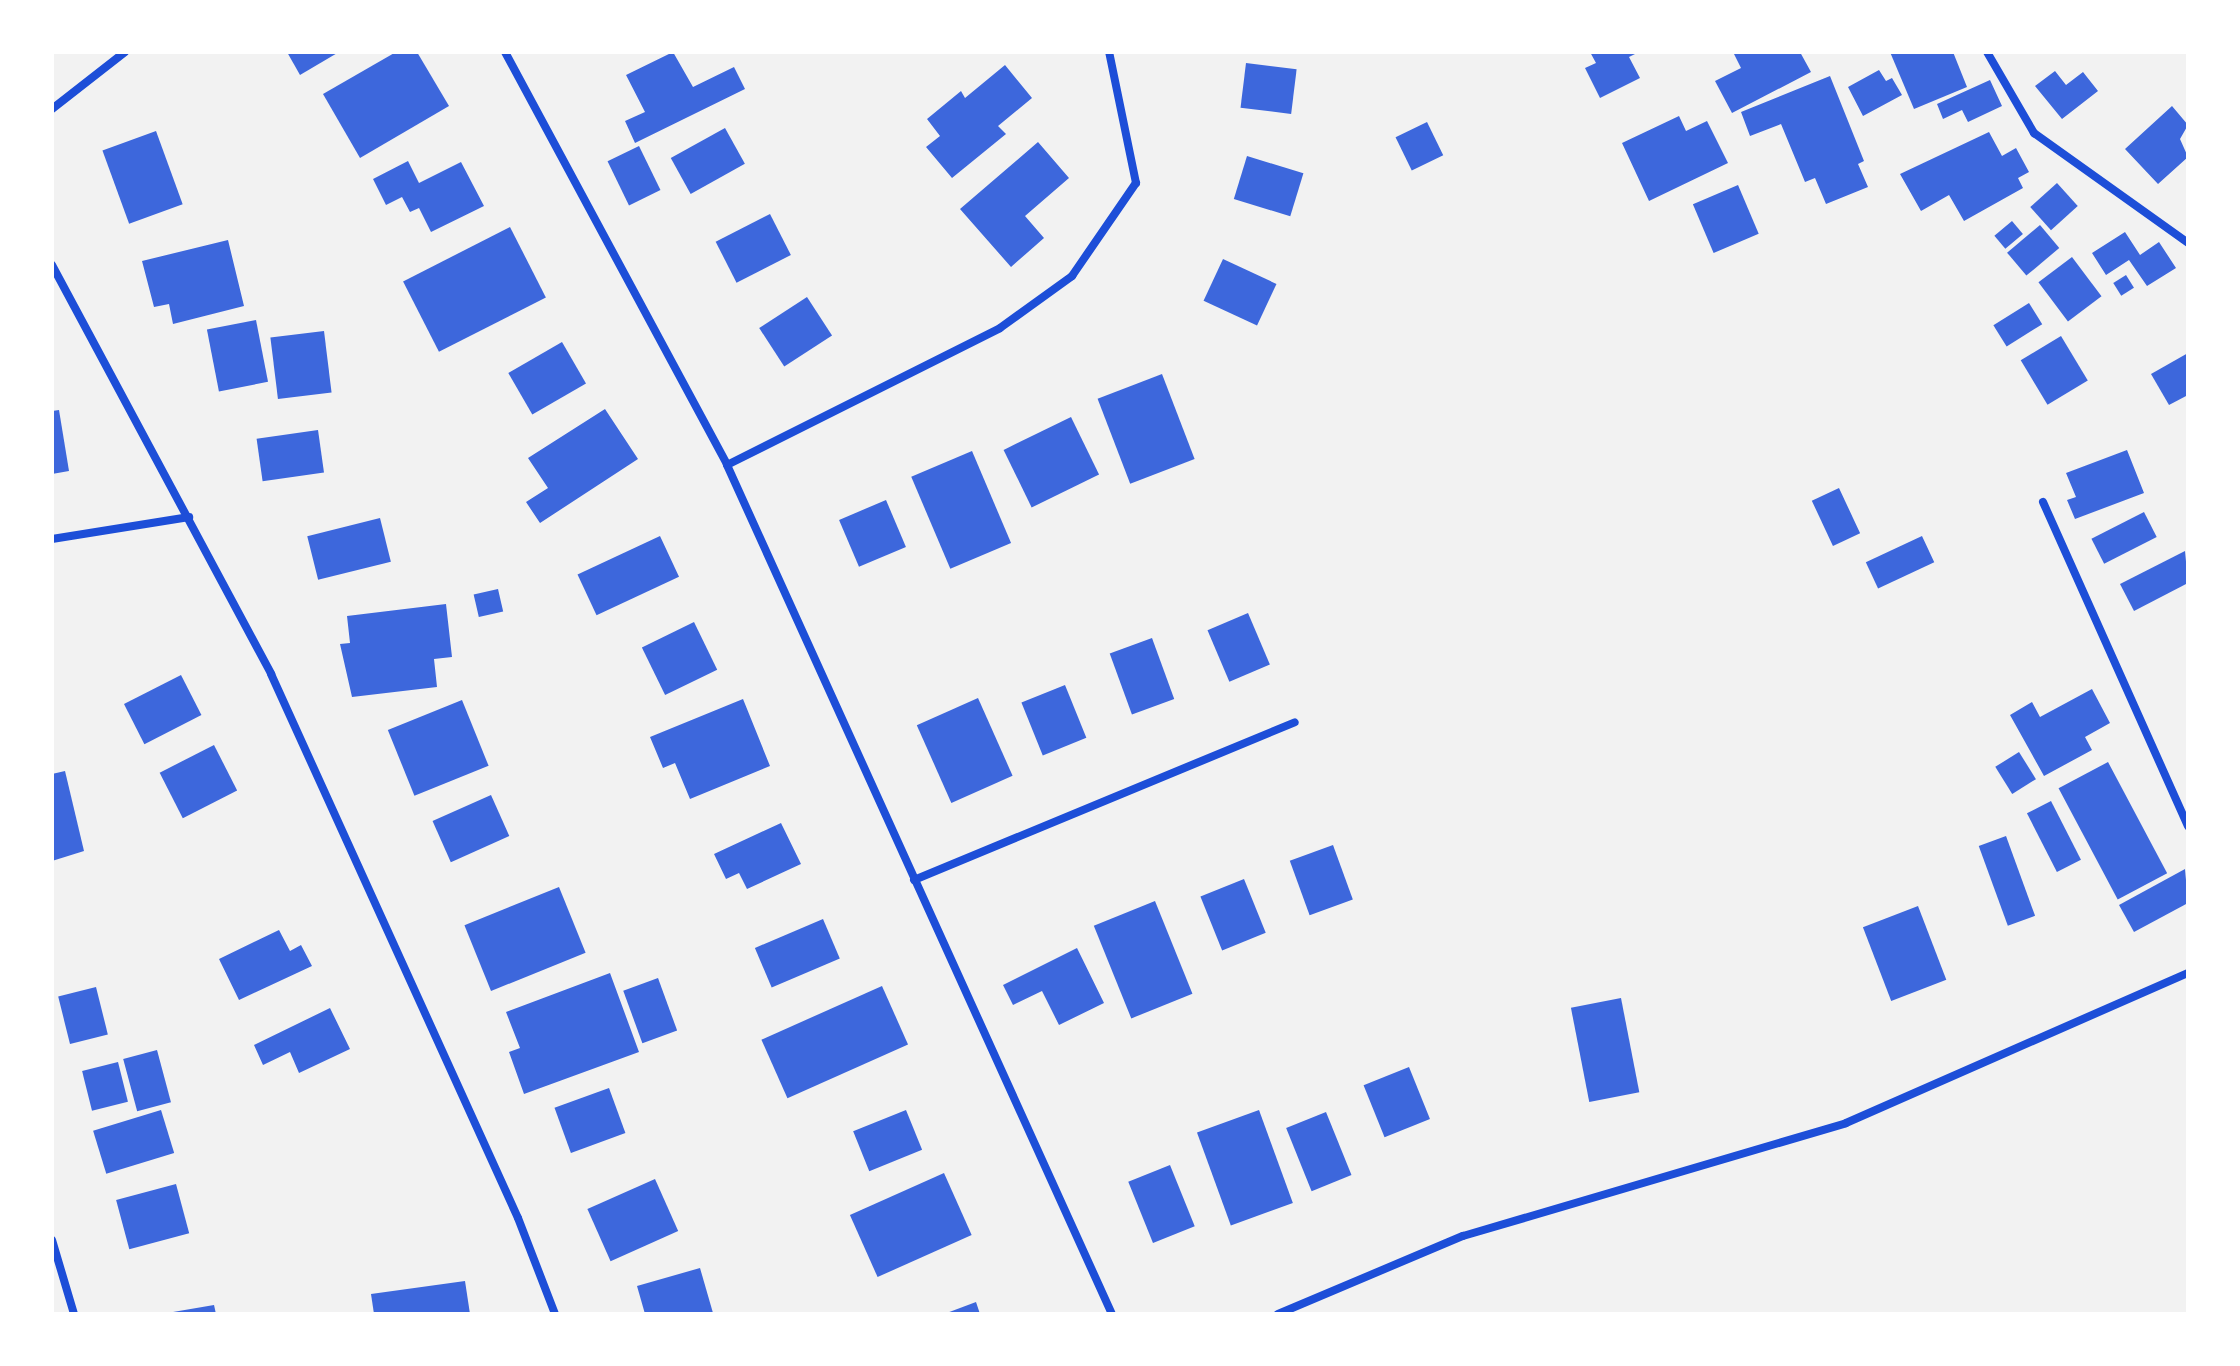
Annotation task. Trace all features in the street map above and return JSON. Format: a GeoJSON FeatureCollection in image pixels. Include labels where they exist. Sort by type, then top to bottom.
{"type":"FeatureCollection","features":[{"type":"Feature","properties":{"kind":"street"},"geometry":{"type":"LineString","coordinates":[[52,109],[125,52]]}},
{"type":"Feature","properties":{"kind":"street"},"geometry":{"type":"LineString","coordinates":[[505,52],[727,465],[1112,1314]]}},
{"type":"Feature","properties":{"kind":"street"},"geometry":{"type":"LineString","coordinates":[[727,465],[1000,328],[1072,276],[1136,183],[1109,52]]}},
{"type":"Feature","properties":{"kind":"street"},"geometry":{"type":"LineString","coordinates":[[1987,52],[2034,133],[2188,243]]}},
{"type":"Feature","properties":{"kind":"street"},"geometry":{"type":"LineString","coordinates":[[52,265],[271,674],[518,1218],[555,1314]]}},
{"type":"Feature","properties":{"kind":"street"},"geometry":{"type":"LineString","coordinates":[[2043,502],[2188,826]]}},
{"type":"Feature","properties":{"kind":"street"},"geometry":{"type":"LineString","coordinates":[[52,539],[189,517]]}},
{"type":"Feature","properties":{"kind":"street"},"geometry":{"type":"LineString","coordinates":[[914,880],[1295,722]]}},
{"type":"Feature","properties":{"kind":"street"},"geometry":{"type":"LineString","coordinates":[[1278,1314],[1463,1236],[1846,1123],[2188,973]]}},
{"type":"Feature","properties":{"kind":"street"},"geometry":{"type":"LineString","coordinates":[[52,1240],[74,1314]]}},
{"type":"Feature","properties":{"kind":"building"},"geometry":{"type":"Polygon","coordinates":[[[287,52],[339,52],[300,75],[287,52]]]}},
{"type":"Feature","properties":{"kind":"building"},"geometry":{"type":"Polygon","coordinates":[[[396,52],[417,52],[449,106],[360,158],[323,94],[396,52]]]}},
{"type":"Feature","properties":{"kind":"building"},"geometry":{"type":"Polygon","coordinates":[[[673,52],[693,87],[734,67],[745,89],[635,143],[625,121],[645,112],[626,75],[673,52]]]}},
{"type":"Feature","properties":{"kind":"building"},"geometry":{"type":"Polygon","coordinates":[[[1590,52],[1639,52],[1629,57],[1640,78],[1600,98],[1585,68],[1596,63],[1590,52]]]}},
{"type":"Feature","properties":{"kind":"building"},"geometry":{"type":"Polygon","coordinates":[[[1733,52],[1800,52],[1811,72],[1732,113],[1715,81],[1741,68],[1733,52]]]}},
{"type":"Feature","properties":{"kind":"building"},"geometry":{"type":"Polygon","coordinates":[[[1890,52],[1953,52],[1967,87],[1914,109],[1890,52]]]}},
{"type":"Feature","properties":{"kind":"building"},"geometry":{"type":"Polygon","coordinates":[[[1246,63],[1297,69],[1291,114],[1241,108],[1246,63]]]}},
{"type":"Feature","properties":{"kind":"building"},"geometry":{"type":"Polygon","coordinates":[[[1005,65],[1032,98],[998,126],[1006,134],[952,178],[926,147],[940,136],[927,119],[961,91],[965,98],[1005,65]]]}},
{"type":"Feature","properties":{"kind":"building"},"geometry":{"type":"Polygon","coordinates":[[[1879,70],[1886,81],[1892,78],[1902,95],[1863,116],[1848,87],[1879,70]]]}},
{"type":"Feature","properties":{"kind":"building"},"geometry":{"type":"Polygon","coordinates":[[[2055,71],[2066,85],[2083,72],[2098,91],[2062,119],[2035,86],[2055,71]]]}},
{"type":"Feature","properties":{"kind":"building"},"geometry":{"type":"Polygon","coordinates":[[[1830,76],[1864,161],[1858,164],[1868,187],[1826,204],[1815,178],[1805,182],[1781,124],[1750,136],[1741,112],[1830,76]]]}},
{"type":"Feature","properties":{"kind":"building"},"geometry":{"type":"Polygon","coordinates":[[[1990,80],[2002,106],[1968,122],[1962,110],[1943,119],[1937,104],[1990,80]]]}},
{"type":"Feature","properties":{"kind":"building"},"geometry":{"type":"Polygon","coordinates":[[[2172,106],[2188,125],[2180,139],[2188,157],[2158,184],[2125,149],[2172,106]]]}},
{"type":"Feature","properties":{"kind":"building"},"geometry":{"type":"Polygon","coordinates":[[[1679,116],[1686,131],[1707,121],[1728,163],[1649,201],[1622,143],[1679,116]]]}},
{"type":"Feature","properties":{"kind":"building"},"geometry":{"type":"Polygon","coordinates":[[[1427,122],[1443,155],[1412,171],[1396,137],[1427,122]]]}},
{"type":"Feature","properties":{"kind":"building"},"geometry":{"type":"Polygon","coordinates":[[[725,128],[745,164],[691,194],[671,158],[725,128]]]}},
{"type":"Feature","properties":{"kind":"building"},"geometry":{"type":"Polygon","coordinates":[[[156,131],[183,204],[129,224],[102,150],[156,131]]]}},
{"type":"Feature","properties":{"kind":"building"},"geometry":{"type":"Polygon","coordinates":[[[1989,132],[2002,156],[2016,148],[2029,172],[2018,178],[2023,188],[1964,221],[1949,195],[1921,211],[1900,174],[1989,132]]]}},
{"type":"Feature","properties":{"kind":"building"},"geometry":{"type":"Polygon","coordinates":[[[1038,142],[1069,178],[1025,216],[1044,238],[1011,267],[960,209],[1038,142]]]}},
{"type":"Feature","properties":{"kind":"building"},"geometry":{"type":"Polygon","coordinates":[[[639,146],[660,190],[629,205],[608,161],[639,146]]]}},
{"type":"Feature","properties":{"kind":"building"},"geometry":{"type":"Polygon","coordinates":[[[1247,156],[1303,173],[1290,216],[1234,199],[1247,156]]]}},
{"type":"Feature","properties":{"kind":"building"},"geometry":{"type":"Polygon","coordinates":[[[408,161],[419,183],[461,162],[484,206],[431,232],[419,208],[410,212],[402,197],[386,205],[373,179],[408,161]]]}},
{"type":"Feature","properties":{"kind":"building"},"geometry":{"type":"Polygon","coordinates":[[[2057,183],[2078,206],[2051,230],[2030,207],[2057,183]]]}},
{"type":"Feature","properties":{"kind":"building"},"geometry":{"type":"Polygon","coordinates":[[[1738,185],[1759,234],[1714,253],[1693,204],[1738,185]]]}},
{"type":"Feature","properties":{"kind":"building"},"geometry":{"type":"Polygon","coordinates":[[[770,214],[791,255],[737,283],[716,242],[770,214]]]}},
{"type":"Feature","properties":{"kind":"building"},"geometry":{"type":"Polygon","coordinates":[[[2012,221],[2023,234],[2005,249],[1994,236],[2012,221]]]}},
{"type":"Feature","properties":{"kind":"building"},"geometry":{"type":"Polygon","coordinates":[[[2040,225],[2059,248],[2026,276],[2007,253],[2040,225]]]}},
{"type":"Feature","properties":{"kind":"building"},"geometry":{"type":"Polygon","coordinates":[[[510,227],[546,297],[439,352],[403,281],[510,227]]]}},
{"type":"Feature","properties":{"kind":"building"},"geometry":{"type":"Polygon","coordinates":[[[2125,232],[2140,255],[2159,242],[2176,268],[2147,286],[2129,260],[2106,275],[2092,253],[2125,232]]]}},
{"type":"Feature","properties":{"kind":"building"},"geometry":{"type":"Polygon","coordinates":[[[228,240],[244,306],[173,324],[169,304],[154,307],[142,261],[228,240]]]}},
{"type":"Feature","properties":{"kind":"building"},"geometry":{"type":"Polygon","coordinates":[[[2072,257],[2101,296],[2068,321],[2038,282],[2072,257]]]}},
{"type":"Feature","properties":{"kind":"building"},"geometry":{"type":"Polygon","coordinates":[[[1223,259],[1276,284],[1257,326],[1204,301],[1223,259]]]}},
{"type":"Feature","properties":{"kind":"building"},"geometry":{"type":"Polygon","coordinates":[[[2126,275],[2134,288],[2121,296],[2113,283],[2126,275]]]}},
{"type":"Feature","properties":{"kind":"building"},"geometry":{"type":"Polygon","coordinates":[[[807,297],[832,336],[784,367],[759,328],[807,297]]]}},
{"type":"Feature","properties":{"kind":"building"},"geometry":{"type":"Polygon","coordinates":[[[2029,303],[2042,324],[2007,346],[1993,325],[2029,303]]]}},
{"type":"Feature","properties":{"kind":"building"},"geometry":{"type":"Polygon","coordinates":[[[256,320],[268,382],[219,391],[207,330],[256,320]]]}},
{"type":"Feature","properties":{"kind":"building"},"geometry":{"type":"Polygon","coordinates":[[[324,331],[332,393],[278,399],[270,338],[324,331]]]}},
{"type":"Feature","properties":{"kind":"building"},"geometry":{"type":"Polygon","coordinates":[[[2061,336],[2088,381],[2047,405],[2021,360],[2061,336]]]}},
{"type":"Feature","properties":{"kind":"building"},"geometry":{"type":"Polygon","coordinates":[[[562,342],[586,384],[532,415],[508,373],[562,342]]]}},
{"type":"Feature","properties":{"kind":"building"},"geometry":{"type":"Polygon","coordinates":[[[2188,353],[2188,395],[2169,405],[2151,374],[2188,353]]]}},
{"type":"Feature","properties":{"kind":"building"},"geometry":{"type":"Polygon","coordinates":[[[1162,374],[1195,459],[1130,484],[1098,399],[1162,374]]]}},
{"type":"Feature","properties":{"kind":"building"},"geometry":{"type":"Polygon","coordinates":[[[605,409],[638,459],[540,523],[526,502],[548,488],[528,458],[605,409]]]}},
{"type":"Feature","properties":{"kind":"building"},"geometry":{"type":"Polygon","coordinates":[[[59,410],[69,471],[52,474],[52,411],[59,410]]]}},
{"type":"Feature","properties":{"kind":"building"},"geometry":{"type":"Polygon","coordinates":[[[1071,417],[1099,475],[1032,507],[1004,450],[1071,417]]]}},
{"type":"Feature","properties":{"kind":"building"},"geometry":{"type":"Polygon","coordinates":[[[318,430],[324,473],[263,481],[257,439],[318,430]]]}},
{"type":"Feature","properties":{"kind":"building"},"geometry":{"type":"Polygon","coordinates":[[[2127,450],[2144,493],[2075,519],[2067,500],[2076,497],[2066,473],[2127,450]]]}},
{"type":"Feature","properties":{"kind":"building"},"geometry":{"type":"Polygon","coordinates":[[[972,451],[1011,543],[950,569],[911,477],[972,451]]]}},
{"type":"Feature","properties":{"kind":"building"},"geometry":{"type":"Polygon","coordinates":[[[1839,488],[1860,533],[1833,546],[1812,501],[1839,488]]]}},
{"type":"Feature","properties":{"kind":"building"},"geometry":{"type":"Polygon","coordinates":[[[886,500],[906,547],[859,567],[839,520],[886,500]]]}},
{"type":"Feature","properties":{"kind":"building"},"geometry":{"type":"Polygon","coordinates":[[[2144,512],[2157,537],[2104,564],[2091,539],[2144,512]]]}},
{"type":"Feature","properties":{"kind":"building"},"geometry":{"type":"Polygon","coordinates":[[[380,518],[391,562],[318,580],[307,536],[380,518]]]}},
{"type":"Feature","properties":{"kind":"building"},"geometry":{"type":"Polygon","coordinates":[[[660,536],[679,577],[597,615],[578,574],[660,536]]]}},
{"type":"Feature","properties":{"kind":"building"},"geometry":{"type":"Polygon","coordinates":[[[1922,536],[1934,562],[1878,588],[1866,562],[1922,536]]]}},
{"type":"Feature","properties":{"kind":"building"},"geometry":{"type":"Polygon","coordinates":[[[2185,551],[2188,583],[2134,611],[2120,584],[2185,551]]]}},
{"type":"Feature","properties":{"kind":"building"},"geometry":{"type":"Polygon","coordinates":[[[498,589],[503,611],[479,617],[474,595],[498,589]]]}},
{"type":"Feature","properties":{"kind":"building"},"geometry":{"type":"Polygon","coordinates":[[[446,604],[452,657],[434,659],[437,687],[352,697],[340,644],[350,643],[347,616],[446,604]]]}},
{"type":"Feature","properties":{"kind":"building"},"geometry":{"type":"Polygon","coordinates":[[[1248,613],[1270,665],[1229,682],[1207,630],[1248,613]]]}},
{"type":"Feature","properties":{"kind":"building"},"geometry":{"type":"Polygon","coordinates":[[[694,622],[717,670],[665,695],[642,647],[694,622]]]}},
{"type":"Feature","properties":{"kind":"building"},"geometry":{"type":"Polygon","coordinates":[[[1152,638],[1174,699],[1132,714],[1110,653],[1152,638]]]}},
{"type":"Feature","properties":{"kind":"building"},"geometry":{"type":"Polygon","coordinates":[[[181,675],[201,715],[144,744],[124,704],[181,675]]]}},
{"type":"Feature","properties":{"kind":"building"},"geometry":{"type":"Polygon","coordinates":[[[1065,685],[1086,738],[1043,755],[1021,703],[1065,685]]]}},
{"type":"Feature","properties":{"kind":"building"},"geometry":{"type":"Polygon","coordinates":[[[2092,689],[2110,723],[2085,737],[2092,750],[2044,776],[2010,715],[2032,702],[2040,717],[2092,689]]]}},
{"type":"Feature","properties":{"kind":"building"},"geometry":{"type":"Polygon","coordinates":[[[978,698],[1013,776],[951,803],[917,725],[978,698]]]}},
{"type":"Feature","properties":{"kind":"building"},"geometry":{"type":"Polygon","coordinates":[[[743,699],[770,766],[690,799],[675,763],[663,768],[650,737],[743,699]]]}},
{"type":"Feature","properties":{"kind":"building"},"geometry":{"type":"Polygon","coordinates":[[[462,700],[489,766],[414,796],[388,730],[462,700]]]}},
{"type":"Feature","properties":{"kind":"building"},"geometry":{"type":"Polygon","coordinates":[[[214,745],[237,790],[183,818],[160,773],[214,745]]]}},
{"type":"Feature","properties":{"kind":"building"},"geometry":{"type":"Polygon","coordinates":[[[2019,752],[2036,779],[2012,794],[1995,767],[2019,752]]]}},
{"type":"Feature","properties":{"kind":"building"},"geometry":{"type":"Polygon","coordinates":[[[2108,762],[2167,873],[2118,900],[2059,788],[2108,762]]]}},
{"type":"Feature","properties":{"kind":"building"},"geometry":{"type":"Polygon","coordinates":[[[65,771],[84,851],[52,861],[52,774],[65,771]]]}},
{"type":"Feature","properties":{"kind":"building"},"geometry":{"type":"Polygon","coordinates":[[[491,795],[509,836],[451,862],[433,821],[491,795]]]}},
{"type":"Feature","properties":{"kind":"building"},"geometry":{"type":"Polygon","coordinates":[[[2051,801],[2081,860],[2057,872],[2027,813],[2051,801]]]}},
{"type":"Feature","properties":{"kind":"building"},"geometry":{"type":"Polygon","coordinates":[[[781,823],[801,864],[747,889],[739,873],[726,879],[714,854],[781,823]]]}},
{"type":"Feature","properties":{"kind":"building"},"geometry":{"type":"Polygon","coordinates":[[[2006,836],[2035,916],[2008,926],[1979,846],[2006,836]]]}},
{"type":"Feature","properties":{"kind":"building"},"geometry":{"type":"Polygon","coordinates":[[[1333,845],[1353,900],[1310,915],[1290,861],[1333,845]]]}},
{"type":"Feature","properties":{"kind":"building"},"geometry":{"type":"Polygon","coordinates":[[[2185,869],[2188,903],[2134,932],[2119,905],[2185,869]]]}},
{"type":"Feature","properties":{"kind":"building"},"geometry":{"type":"Polygon","coordinates":[[[1244,879],[1266,933],[1222,950],[1200,897],[1244,879]]]}},
{"type":"Feature","properties":{"kind":"building"},"geometry":{"type":"Polygon","coordinates":[[[559,887],[586,953],[491,991],[464,925],[559,887]]]}},
{"type":"Feature","properties":{"kind":"building"},"geometry":{"type":"Polygon","coordinates":[[[1155,901],[1192,994],[1131,1018],[1094,926],[1155,901]]]}},
{"type":"Feature","properties":{"kind":"building"},"geometry":{"type":"Polygon","coordinates":[[[1918,906],[1946,980],[1891,1001],[1863,927],[1918,906]]]}},
{"type":"Feature","properties":{"kind":"building"},"geometry":{"type":"Polygon","coordinates":[[[823,919],[840,959],[772,987],[755,948],[823,919]]]}},
{"type":"Feature","properties":{"kind":"building"},"geometry":{"type":"Polygon","coordinates":[[[279,930],[290,951],[301,945],[312,966],[239,1000],[219,959],[279,930]]]}},
{"type":"Feature","properties":{"kind":"building"},"geometry":{"type":"Polygon","coordinates":[[[1077,948],[1104,1003],[1059,1025],[1042,991],[1013,1005],[1003,985],[1077,948]]]}},
{"type":"Feature","properties":{"kind":"building"},"geometry":{"type":"Polygon","coordinates":[[[610,973],[639,1052],[524,1094],[509,1052],[520,1048],[506,1012],[610,973]]]}},
{"type":"Feature","properties":{"kind":"building"},"geometry":{"type":"Polygon","coordinates":[[[658,978],[677,1031],[642,1043],[623,991],[658,978]]]}},
{"type":"Feature","properties":{"kind":"building"},"geometry":{"type":"Polygon","coordinates":[[[882,986],[908,1044],[787,1098],[761,1040],[882,986]]]}},
{"type":"Feature","properties":{"kind":"building"},"geometry":{"type":"Polygon","coordinates":[[[96,987],[108,1035],[70,1044],[58,996],[96,987]]]}},
{"type":"Feature","properties":{"kind":"building"},"geometry":{"type":"Polygon","coordinates":[[[1621,998],[1639,1092],[1589,1102],[1571,1008],[1621,998]]]}},
{"type":"Feature","properties":{"kind":"building"},"geometry":{"type":"Polygon","coordinates":[[[330,1008],[350,1049],[299,1073],[290,1052],[263,1065],[254,1045],[330,1008]]]}},
{"type":"Feature","properties":{"kind":"building"},"geometry":{"type":"Polygon","coordinates":[[[157,1050],[171,1102],[137,1111],[123,1059],[157,1050]]]}},
{"type":"Feature","properties":{"kind":"building"},"geometry":{"type":"Polygon","coordinates":[[[118,1062],[128,1102],[92,1111],[82,1071],[118,1062]]]}},
{"type":"Feature","properties":{"kind":"building"},"geometry":{"type":"Polygon","coordinates":[[[1409,1067],[1430,1119],[1385,1137],[1364,1085],[1409,1067]]]}},
{"type":"Feature","properties":{"kind":"building"},"geometry":{"type":"Polygon","coordinates":[[[609,1088],[625,1133],[571,1153],[554,1108],[609,1088]]]}},
{"type":"Feature","properties":{"kind":"building"},"geometry":{"type":"Polygon","coordinates":[[[161,1110],[174,1153],[106,1174],[93,1131],[161,1110]]]}},
{"type":"Feature","properties":{"kind":"building"},"geometry":{"type":"Polygon","coordinates":[[[906,1110],[922,1150],[869,1171],[853,1131],[906,1110]]]}},
{"type":"Feature","properties":{"kind":"building"},"geometry":{"type":"Polygon","coordinates":[[[1259,1110],[1293,1203],[1231,1226],[1197,1133],[1259,1110]]]}},
{"type":"Feature","properties":{"kind":"building"},"geometry":{"type":"Polygon","coordinates":[[[1326,1112],[1351,1175],[1312,1191],[1286,1128],[1326,1112]]]}},
{"type":"Feature","properties":{"kind":"building"},"geometry":{"type":"Polygon","coordinates":[[[1170,1165],[1195,1226],[1153,1243],[1128,1182],[1170,1165]]]}},
{"type":"Feature","properties":{"kind":"building"},"geometry":{"type":"Polygon","coordinates":[[[944,1173],[972,1235],[878,1277],[850,1215],[944,1173]]]}},
{"type":"Feature","properties":{"kind":"building"},"geometry":{"type":"Polygon","coordinates":[[[655,1179],[678,1231],[611,1261],[587,1209],[655,1179]]]}},
{"type":"Feature","properties":{"kind":"building"},"geometry":{"type":"Polygon","coordinates":[[[176,1184],[189,1233],[129,1249],[116,1200],[176,1184]]]}},
{"type":"Feature","properties":{"kind":"building"},"geometry":{"type":"Polygon","coordinates":[[[700,1268],[713,1313],[645,1314],[637,1286],[700,1268]]]}},
{"type":"Feature","properties":{"kind":"building"},"geometry":{"type":"Polygon","coordinates":[[[465,1281],[470,1314],[374,1314],[371,1294],[465,1281]]]}},
{"type":"Feature","properties":{"kind":"building"},"geometry":{"type":"Polygon","coordinates":[[[976,1302],[980,1314],[944,1314],[976,1302]]]}},
{"type":"Feature","properties":{"kind":"building"},"geometry":{"type":"Polygon","coordinates":[[[214,1305],[216,1314],[173,1314],[173,1312],[214,1305]]]}}]}
